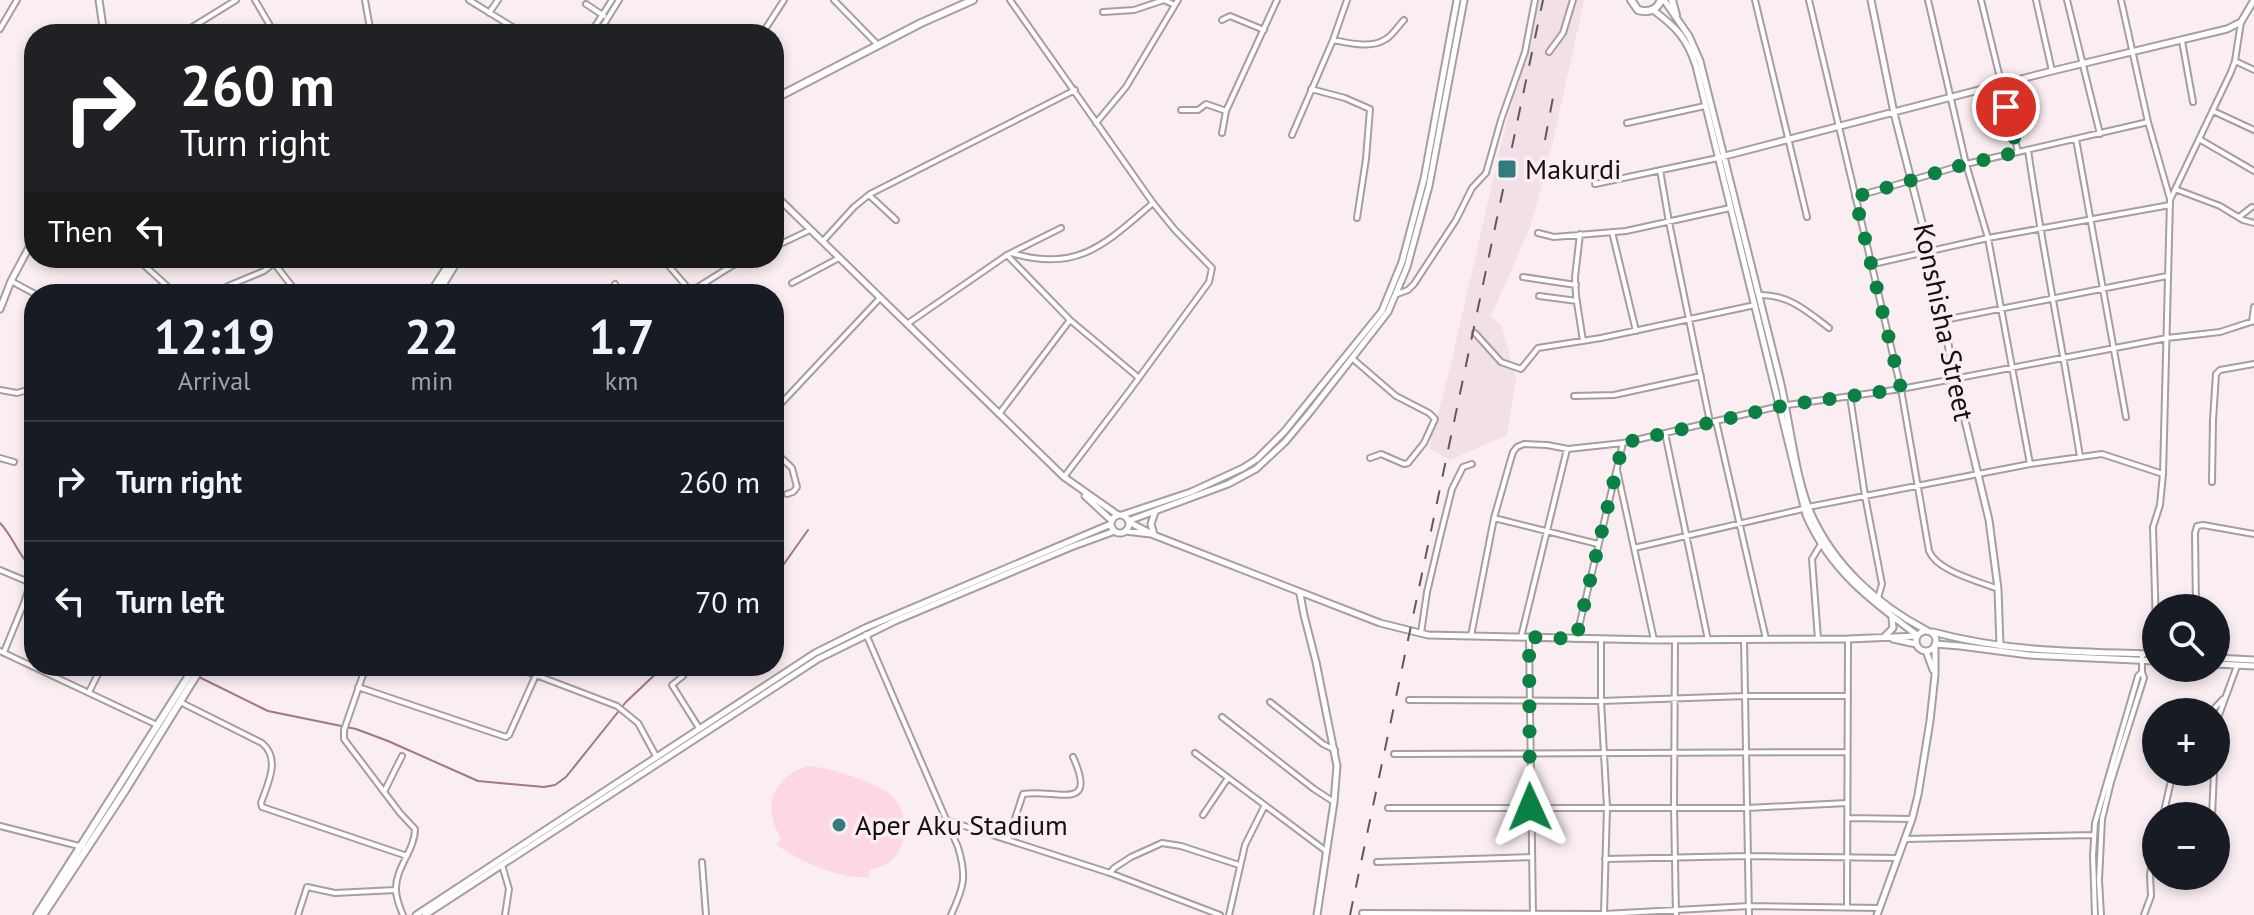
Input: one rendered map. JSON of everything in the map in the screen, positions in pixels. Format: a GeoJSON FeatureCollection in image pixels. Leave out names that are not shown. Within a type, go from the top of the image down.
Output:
{"type":"FeatureCollection","features":[{"type":"Feature","properties":{"kind":"main road"},"geometry":{"type":"LineString","coordinates":[[784,94],[921,23],[973,0]]}},
{"type":"Feature","properties":{"kind":"main road"},"geometry":{"type":"LineString","coordinates":[[1630,1],[1638,10],[1653,10],[1663,0]]}},
{"type":"Feature","properties":{"kind":"main road"},"geometry":{"type":"LineString","coordinates":[[1672,0],[1676,15]]}},
{"type":"Feature","properties":{"kind":"main road"},"geometry":{"type":"LineString","coordinates":[[37,915],[180,702],[191,678]]}},
{"type":"Feature","properties":{"kind":"main road"},"geometry":{"type":"LineString","coordinates":[[43,915],[158,726],[191,678]]}},
{"type":"Feature","properties":{"kind":"street"},"geometry":{"type":"LineString","coordinates":[[0,29],[17,0]]}},
{"type":"Feature","properties":{"kind":"street"},"geometry":{"type":"LineString","coordinates":[[99,0],[103,24]]}},
{"type":"Feature","properties":{"kind":"street"},"geometry":{"type":"LineString","coordinates":[[197,24],[236,0]]}},
{"type":"Feature","properties":{"kind":"street"},"geometry":{"type":"LineString","coordinates":[[255,0],[269,24]]}},
{"type":"Feature","properties":{"kind":"street"},"geometry":{"type":"LineString","coordinates":[[365,0],[369,24]]}},
{"type":"Feature","properties":{"kind":"street"},"geometry":{"type":"LineString","coordinates":[[469,0],[507,24]]}},
{"type":"Feature","properties":{"kind":"street"},"geometry":{"type":"LineString","coordinates":[[489,13],[498,0]]}},
{"type":"Feature","properties":{"kind":"street"},"geometry":{"type":"LineString","coordinates":[[598,24],[612,0]]}},
{"type":"Feature","properties":{"kind":"street"},"geometry":{"type":"LineString","coordinates":[[603,24],[619,0]]}},
{"type":"Feature","properties":{"kind":"street"},"geometry":{"type":"LineString","coordinates":[[768,24],[784,0]]}},
{"type":"Feature","properties":{"kind":"street"},"geometry":{"type":"LineString","coordinates":[[834,0],[878,46]]}},
{"type":"Feature","properties":{"kind":"street"},"geometry":{"type":"LineString","coordinates":[[1010,0],[1153,203],[1210,265],[1212,272],[1209,282],[1064,477]]}},
{"type":"Feature","properties":{"kind":"street"},"geometry":{"type":"LineString","coordinates":[[1096,123],[1126,87],[1176,2],[1164,0],[1134,10],[1103,12]]}},
{"type":"Feature","properties":{"kind":"street"},"geometry":{"type":"LineString","coordinates":[[1222,133],[1226,111],[1277,0]]}},
{"type":"Feature","properties":{"kind":"street"},"geometry":{"type":"LineString","coordinates":[[1292,135],[1347,0]]}},
{"type":"Feature","properties":{"kind":"street"},"geometry":{"type":"LineString","coordinates":[[784,674],[827,646],[865,628],[1111,523],[1120,515],[1191,492],[1243,468],[1266,452],[1382,311],[1402,262],[1427,180],[1457,0]]}},
{"type":"Feature","properties":{"kind":"street"},"geometry":{"type":"LineString","coordinates":[[1125,531],[1129,521],[1228,484],[1256,469],[1285,442],[1388,312],[1411,257],[1464,0]]}},
{"type":"Feature","properties":{"kind":"street"},"geometry":{"type":"LineString","coordinates":[[1397,294],[1414,284],[1456,220],[1472,188],[1486,173],[1525,52],[1535,0]]}},
{"type":"Feature","properties":{"kind":"street"},"geometry":{"type":"LineString","coordinates":[[1549,52],[1563,33],[1573,0]]}},
{"type":"Feature","properties":{"kind":"street"},"geometry":{"type":"LineString","coordinates":[[1663,0],[1689,36],[1700,61],[1730,208],[1783,405]]}},
{"type":"Feature","properties":{"kind":"street"},"geometry":{"type":"LineString","coordinates":[[1755,0],[1807,217]]}},
{"type":"Feature","properties":{"kind":"street"},"geometry":{"type":"LineString","coordinates":[[1809,0],[1901,389],[1929,551],[1943,567],[1998,589]]}},
{"type":"Feature","properties":{"kind":"street","name":"Konshisha Street"},"geometry":{"type":"LineString","coordinates":[[1871,0],[1894,113],[1929,250],[1955,379],[1993,538],[2000,646]]}},
{"type":"Feature","properties":{"kind":"street"},"geometry":{"type":"LineString","coordinates":[[1928,0],[1949,99],[1988,238],[2030,464]]}},
{"type":"Feature","properties":{"kind":"street"},"geometry":{"type":"LineString","coordinates":[[1981,0],[2018,152]]}},
{"type":"Feature","properties":{"kind":"street"},"geometry":{"type":"LineString","coordinates":[[2036,0],[2052,71]]}},
{"type":"Feature","properties":{"kind":"street"},"geometry":{"type":"LineString","coordinates":[[2067,0],[2100,134]]}},
{"type":"Feature","properties":{"kind":"street"},"geometry":{"type":"LineString","coordinates":[[2121,0],[2131,52],[2170,203]]}},
{"type":"Feature","properties":{"kind":"street"},"geometry":{"type":"LineString","coordinates":[[2155,594],[2153,527],[2160,505],[2163,474],[2170,203],[2235,61],[2241,22],[2254,0]]}},
{"type":"Feature","properties":{"kind":"street"},"geometry":{"type":"LineString","coordinates":[[586,4],[608,19]]}},
{"type":"Feature","properties":{"kind":"street"},"geometry":{"type":"LineString","coordinates":[[1653,10],[1674,26],[1686,41],[1696,66],[1759,295],[1806,508],[1821,544],[1848,579],[1917,635]]}},
{"type":"Feature","properties":{"kind":"street"},"geometry":{"type":"LineString","coordinates":[[1222,20],[1230,16],[1264,30]]}},
{"type":"Feature","properties":{"kind":"street"},"geometry":{"type":"LineString","coordinates":[[1333,40],[1377,43],[1387,39],[1404,20]]}},
{"type":"Feature","properties":{"kind":"street"},"geometry":{"type":"LineString","coordinates":[[1595,184],[1721,157],[2000,84],[2182,41],[2241,22]]}},
{"type":"Feature","properties":{"kind":"street"},"geometry":{"type":"LineString","coordinates":[[2182,41],[2193,102]]}},
{"type":"Feature","properties":{"kind":"street"},"geometry":{"type":"LineString","coordinates":[[2235,61],[2254,70]]}},
{"type":"Feature","properties":{"kind":"street"},"geometry":{"type":"LineString","coordinates":[[1311,89],[1370,109],[1357,218]]}},
{"type":"Feature","properties":{"kind":"street"},"geometry":{"type":"LineString","coordinates":[[823,241],[869,195],[1075,90]]}},
{"type":"Feature","properties":{"kind":"street"},"geometry":{"type":"LineString","coordinates":[[1181,110],[1194,111],[1206,104],[1226,111]]}},
{"type":"Feature","properties":{"kind":"street"},"geometry":{"type":"LineString","coordinates":[[1627,123],[1705,106]]}},
{"type":"Feature","properties":{"kind":"street"},"geometry":{"type":"LineString","coordinates":[[2212,111],[2254,130]]}},
{"type":"Feature","properties":{"kind":"street"},"geometry":{"type":"LineString","coordinates":[[1855,197],[1966,164],[2148,122]]}},
{"type":"Feature","properties":{"kind":"street"},"geometry":{"type":"LineString","coordinates":[[2076,139],[2126,417]]}},
{"type":"Feature","properties":{"kind":"street"},"geometry":{"type":"LineString","coordinates":[[2199,139],[2254,171]]}},
{"type":"Feature","properties":{"kind":"street"},"geometry":{"type":"LineString","coordinates":[[2028,150],[2039,230],[2065,359],[2080,457]]}},
{"type":"Feature","properties":{"kind":"street"},"geometry":{"type":"LineString","coordinates":[[1660,170],[1701,376],[1741,522],[1766,639]]}},
{"type":"Feature","properties":{"kind":"street"},"geometry":{"type":"LineString","coordinates":[[2175,189],[2254,223]]}},
{"type":"Feature","properties":{"kind":"street"},"geometry":{"type":"LineString","coordinates":[[869,195],[896,220]]}},
{"type":"Feature","properties":{"kind":"street"},"geometry":{"type":"LineString","coordinates":[[1009,254],[1053,261],[1083,255],[1153,203]]}},
{"type":"Feature","properties":{"kind":"street"},"geometry":{"type":"LineString","coordinates":[[1873,264],[1929,250],[2170,203]]}},
{"type":"Feature","properties":{"kind":"street"},"geometry":{"type":"LineString","coordinates":[[784,204],[1082,492],[1115,531]]}},
{"type":"Feature","properties":{"kind":"street"},"geometry":{"type":"LineString","coordinates":[[2239,217],[2252,207]]}},
{"type":"Feature","properties":{"kind":"street"},"geometry":{"type":"LineString","coordinates":[[1538,233],[1554,237],[1626,231],[1730,208]]}},
{"type":"Feature","properties":{"kind":"street"},"geometry":{"type":"LineString","coordinates":[[907,325],[1009,254],[1061,228]]}},
{"type":"Feature","properties":{"kind":"street"},"geometry":{"type":"LineString","coordinates":[[784,242],[810,230]]}},
{"type":"Feature","properties":{"kind":"street"},"geometry":{"type":"LineString","coordinates":[[1612,231],[1636,331]]}},
{"type":"Feature","properties":{"kind":"street"},"geometry":{"type":"LineString","coordinates":[[1580,234],[1576,285],[1583,341]]}},
{"type":"Feature","properties":{"kind":"street"},"geometry":{"type":"LineString","coordinates":[[1009,254],[1070,320],[1139,378]]}},
{"type":"Feature","properties":{"kind":"street"},"geometry":{"type":"LineString","coordinates":[[0,309],[24,257]]}},
{"type":"Feature","properties":{"kind":"street"},"geometry":{"type":"LineString","coordinates":[[792,283],[839,258]]}},
{"type":"Feature","properties":{"kind":"street"},"geometry":{"type":"LineString","coordinates":[[147,268],[165,284]]}},
{"type":"Feature","properties":{"kind":"street"},"geometry":{"type":"LineString","coordinates":[[233,284],[268,268]]}},
{"type":"Feature","properties":{"kind":"street"},"geometry":{"type":"LineString","coordinates":[[277,268],[290,284]]}},
{"type":"Feature","properties":{"kind":"street"},"geometry":{"type":"LineString","coordinates":[[670,268],[683,284]]}},
{"type":"Feature","properties":{"kind":"street"},"geometry":{"type":"LineString","coordinates":[[704,284],[728,268]]}},
{"type":"Feature","properties":{"kind":"street"},"geometry":{"type":"LineString","coordinates":[[1944,320],[2167,276]]}},
{"type":"Feature","properties":{"kind":"street"},"geometry":{"type":"LineString","coordinates":[[1523,277],[1576,285]]}},
{"type":"Feature","properties":{"kind":"street"},"geometry":{"type":"LineString","coordinates":[[11,281],[24,288]]}},
{"type":"Feature","properties":{"kind":"street"},"geometry":{"type":"LineString","coordinates":[[1759,295],[1775,295],[1794,302],[1829,328]]}},
{"type":"Feature","properties":{"kind":"street"},"geometry":{"type":"LineString","coordinates":[[1539,296],[1577,301]]}},
{"type":"Feature","properties":{"kind":"street"},"geometry":{"type":"LineString","coordinates":[[784,400],[880,298]]}},
{"type":"Feature","properties":{"kind":"street"},"geometry":{"type":"LineString","coordinates":[[1475,333],[1501,362],[1521,369],[1538,348],[1755,305]]}},
{"type":"Feature","properties":{"kind":"street"},"geometry":{"type":"LineString","coordinates":[[1471,637],[1494,518],[1517,447],[1532,443],[1568,449],[1623,443],[1783,405],[1901,389],[2167,338],[2220,332],[2253,322],[2254,307]]}},
{"type":"Feature","properties":{"kind":"street"},"geometry":{"type":"LineString","coordinates":[[999,414],[1070,320]]}},
{"type":"Feature","properties":{"kind":"street"},"geometry":{"type":"LineString","coordinates":[[1353,359],[1396,396],[1435,419],[1421,448],[1408,463],[1379,454],[1370,458]]}},
{"type":"Feature","properties":{"kind":"street"},"geometry":{"type":"LineString","coordinates":[[2212,482],[2215,376],[2220,370],[2254,364]]}},
{"type":"Feature","properties":{"kind":"street"},"geometry":{"type":"LineString","coordinates":[[1574,396],[1614,395],[1701,376]]}},
{"type":"Feature","properties":{"kind":"street"},"geometry":{"type":"LineString","coordinates":[[0,390],[24,391]]}},
{"type":"Feature","properties":{"kind":"street"},"geometry":{"type":"LineString","coordinates":[[1850,396],[1882,584],[1878,598]]}},
{"type":"Feature","properties":{"kind":"street"},"geometry":{"type":"LineString","coordinates":[[1665,433],[1708,640]]}},
{"type":"Feature","properties":{"kind":"street"},"geometry":{"type":"LineString","coordinates":[[1576,639],[1623,443]]}},
{"type":"Feature","properties":{"kind":"street"},"geometry":{"type":"LineString","coordinates":[[1521,637],[1568,449]]}},
{"type":"Feature","properties":{"kind":"street"},"geometry":{"type":"LineString","coordinates":[[1634,548],[1806,508],[2080,457],[2107,454],[2163,474]]}},
{"type":"Feature","properties":{"kind":"street"},"geometry":{"type":"LineString","coordinates":[[0,458],[14,462]]}},
{"type":"Feature","properties":{"kind":"street"},"geometry":{"type":"LineString","coordinates":[[784,460],[792,468],[797,487],[787,494]]}},
{"type":"Feature","properties":{"kind":"street"},"geometry":{"type":"LineString","coordinates":[[1421,633],[1427,592],[1452,489],[1463,467],[1472,464]]}},
{"type":"Feature","properties":{"kind":"street"},"geometry":{"type":"LineString","coordinates":[[1616,469],[1654,640]]}},
{"type":"Feature","properties":{"kind":"street"},"geometry":{"type":"LineString","coordinates":[[1082,492],[1152,535],[1380,623],[1421,633],[1471,637],[1708,640],[1888,638],[1929,631]]}},
{"type":"Feature","properties":{"kind":"street"},"geometry":{"type":"LineString","coordinates":[[1806,508],[1844,566],[1904,618],[1929,631],[2000,646],[2142,657]]}},
{"type":"Feature","properties":{"kind":"street"},"geometry":{"type":"LineString","coordinates":[[1152,535],[1151,524],[1156,511]]}},
{"type":"Feature","properties":{"kind":"street"},"geometry":{"type":"LineString","coordinates":[[1494,518],[1598,544]]}},
{"type":"Feature","properties":{"kind":"street"},"geometry":{"type":"LineString","coordinates":[[2196,594],[2197,526],[2254,534]]}},
{"type":"Feature","properties":{"kind":"street"},"geometry":{"type":"LineString","coordinates":[[425,915],[438,911],[502,865],[806,666],[866,634],[1115,531],[1152,535]]}},
{"type":"Feature","properties":{"kind":"street"},"geometry":{"type":"LineString","coordinates":[[1818,639],[1812,559],[1821,544]]}},
{"type":"Feature","properties":{"kind":"street"},"geometry":{"type":"LineString","coordinates":[[0,570],[24,578]]}},
{"type":"Feature","properties":{"kind":"street"},"geometry":{"type":"LineString","coordinates":[[1300,593],[1335,750],[1337,775],[1317,915]]}},
{"type":"Feature","properties":{"kind":"street"},"geometry":{"type":"LineString","coordinates":[[24,597],[2,652],[24,662]]}},
{"type":"Feature","properties":{"kind":"street"},"geometry":{"type":"LineString","coordinates":[[1881,638],[1892,630],[1892,617]]}},
{"type":"Feature","properties":{"kind":"street"},"geometry":{"type":"LineString","coordinates":[[1362,913],[1676,913],[1749,906],[1847,907],[1878,912],[1912,819],[1925,761],[1935,675],[1936,638],[1929,631]]}},
{"type":"Feature","properties":{"kind":"street"},"geometry":{"type":"LineString","coordinates":[[866,634],[958,847],[965,873],[963,889],[951,915]]}},
{"type":"Feature","properties":{"kind":"street"},"geometry":{"type":"LineString","coordinates":[[1916,644],[1917,635]]}},
{"type":"Feature","properties":{"kind":"street"},"geometry":{"type":"LineString","coordinates":[[1529,637],[1533,914]]}},
{"type":"Feature","properties":{"kind":"street"},"geometry":{"type":"LineString","coordinates":[[1888,638],[1916,644],[1926,651]]}},
{"type":"Feature","properties":{"kind":"street"},"geometry":{"type":"LineString","coordinates":[[1601,639],[1607,807],[1604,914]]}},
{"type":"Feature","properties":{"kind":"street"},"geometry":{"type":"LineString","coordinates":[[1744,639],[1749,915]]}},
{"type":"Feature","properties":{"kind":"street"},"geometry":{"type":"LineString","coordinates":[[1847,907],[1848,639]]}},
{"type":"Feature","properties":{"kind":"street"},"geometry":{"type":"LineString","coordinates":[[1675,640],[1676,913]]}},
{"type":"Feature","properties":{"kind":"street"},"geometry":{"type":"LineString","coordinates":[[1926,651],[1935,645],[2041,656],[2142,657]]}},
{"type":"Feature","properties":{"kind":"street"},"geometry":{"type":"LineString","coordinates":[[1926,651],[1935,675]]}},
{"type":"Feature","properties":{"kind":"street"},"geometry":{"type":"LineString","coordinates":[[2230,661],[2254,663]]}},
{"type":"Feature","properties":{"kind":"street"},"geometry":{"type":"LineString","coordinates":[[2230,663],[2238,662]]}},
{"type":"Feature","properties":{"kind":"street"},"geometry":{"type":"LineString","coordinates":[[2225,697],[2238,662]]}},
{"type":"Feature","properties":{"kind":"street"},"geometry":{"type":"LineString","coordinates":[[2098,915],[2097,835],[2100,804],[2138,676],[2142,672]]}},
{"type":"Feature","properties":{"kind":"street"},"geometry":{"type":"LineString","coordinates":[[54,676],[158,726]]}},
{"type":"Feature","properties":{"kind":"street"},"geometry":{"type":"LineString","coordinates":[[89,692],[97,676]]}},
{"type":"Feature","properties":{"kind":"street"},"geometry":{"type":"LineString","coordinates":[[362,676],[344,739],[415,829],[395,890],[403,915]]}},
{"type":"Feature","properties":{"kind":"street"},"geometry":{"type":"LineString","coordinates":[[358,687],[506,737],[537,676]]}},
{"type":"Feature","properties":{"kind":"street"},"geometry":{"type":"LineString","coordinates":[[540,676],[617,706],[638,723],[656,756]]}},
{"type":"Feature","properties":{"kind":"street"},"geometry":{"type":"LineString","coordinates":[[683,676],[672,685],[699,728]]}},
{"type":"Feature","properties":{"kind":"street"},"geometry":{"type":"LineString","coordinates":[[416,915],[780,676]]}},
{"type":"Feature","properties":{"kind":"street"},"geometry":{"type":"LineString","coordinates":[[1409,700],[1601,701],[1847,696]]}},
{"type":"Feature","properties":{"kind":"street"},"geometry":{"type":"LineString","coordinates":[[180,702],[262,743],[270,750],[273,763],[262,807],[407,856]]}},
{"type":"Feature","properties":{"kind":"street"},"geometry":{"type":"LineString","coordinates":[[1270,702],[1335,750]]}},
{"type":"Feature","properties":{"kind":"street"},"geometry":{"type":"LineString","coordinates":[[1222,717],[1334,802]]}},
{"type":"Feature","properties":{"kind":"street"},"geometry":{"type":"LineString","coordinates":[[1394,754],[1847,752]]}},
{"type":"Feature","properties":{"kind":"street"},"geometry":{"type":"LineString","coordinates":[[1195,753],[1326,851]]}},
{"type":"Feature","properties":{"kind":"street"},"geometry":{"type":"LineString","coordinates":[[384,792],[402,756]]}},
{"type":"Feature","properties":{"kind":"street"},"geometry":{"type":"LineString","coordinates":[[1008,840],[1023,794],[1071,796],[1079,790],[1082,780],[1073,757]]}},
{"type":"Feature","properties":{"kind":"street"},"geometry":{"type":"LineString","coordinates":[[1203,815],[1228,778]]}},
{"type":"Feature","properties":{"kind":"street"},"geometry":{"type":"LineString","coordinates":[[1388,808],[1747,808],[1847,803]]}},
{"type":"Feature","properties":{"kind":"street"},"geometry":{"type":"LineString","coordinates":[[1229,915],[1247,838],[1265,805]]}},
{"type":"Feature","properties":{"kind":"street"},"geometry":{"type":"LineString","coordinates":[[1848,818],[1912,819]]}},
{"type":"Feature","properties":{"kind":"street"},"geometry":{"type":"LineString","coordinates":[[946,820],[1110,873],[1220,915]]}},
{"type":"Feature","properties":{"kind":"street"},"geometry":{"type":"LineString","coordinates":[[0,826],[84,847]]}},
{"type":"Feature","properties":{"kind":"street"},"geometry":{"type":"LineString","coordinates":[[1905,839],[2097,835]]}},
{"type":"Feature","properties":{"kind":"street"},"geometry":{"type":"LineString","coordinates":[[1110,873],[1131,857],[1162,843],[1239,865]]}},
{"type":"Feature","properties":{"kind":"street"},"geometry":{"type":"LineString","coordinates":[[1605,859],[1748,856],[1898,858]]}},
{"type":"Feature","properties":{"kind":"street"},"geometry":{"type":"LineString","coordinates":[[1377,862],[1531,857]]}},
{"type":"Feature","properties":{"kind":"street"},"geometry":{"type":"LineString","coordinates":[[702,862],[706,915]]}},
{"type":"Feature","properties":{"kind":"street"},"geometry":{"type":"LineString","coordinates":[[502,865],[509,889],[505,915]]}},
{"type":"Feature","properties":{"kind":"street"},"geometry":{"type":"LineString","coordinates":[[298,915],[304,891],[308,887],[335,893],[395,890]]}},
{"type":"Feature","properties":{"kind":"street"},"geometry":{"type":"LineString","coordinates":[[2144,915],[2151,890]]}},
{"type":"Feature","properties":{"kind":"shaded area"},"geometry":{"type":"Polygon","coordinates":[[[1539,0],[1584,0],[1531,225],[1491,316],[1502,327],[1516,379],[1507,435],[1450,460],[1430,449],[1431,439],[1539,0]]]}},
{"type":"Feature","properties":{"kind":"shaded area","name":"Aper Aku Stadium"},"geometry":{"type":"Polygon","coordinates":[[[808,766],[866,782],[887,792],[899,805],[905,829],[901,846],[890,862],[869,870],[869,877],[847,876],[821,868],[776,844],[781,838],[772,815],[774,794],[786,777],[808,766]]]}},
{"type":"Feature","properties":{"kind":"waterway"},"geometry":{"type":"LineString","coordinates":[[0,523],[24,559]]}},
{"type":"Feature","properties":{"kind":"waterway"},"geometry":{"type":"LineString","coordinates":[[784,564],[808,530]]}},
{"type":"Feature","properties":{"kind":"waterway"},"geometry":{"type":"LineString","coordinates":[[199,677],[268,711],[356,729],[478,781],[544,787],[555,785],[566,777],[626,702],[653,676]]}},
{"type":"Feature","properties":{"kind":"railway"},"geometry":{"type":"LineString","coordinates":[[1350,915],[1543,0]]}},
{"type":"Feature","properties":{"kind":"railway"},"geometry":{"type":"LineString","coordinates":[[1545,140],[1554,92]]}},
{"type":"Feature","properties":{"kind":"place","name":"Makurdi"},"geometry":{"type":"Point","coordinates":[1507,169]}},
{"type":"Feature","properties":{"kind":"place","name":"Aper Aku Stadium"},"geometry":{"type":"Point","coordinates":[839,825]}},
{"type":"Feature","properties":{"kind":"route"},"geometry":{"type":"LineString","coordinates":[[1530,807],[1529,637],[1576,639],[1623,443],[1786,405],[1901,389],[1855,197],[2018,152],[2006,107]]}}]}
